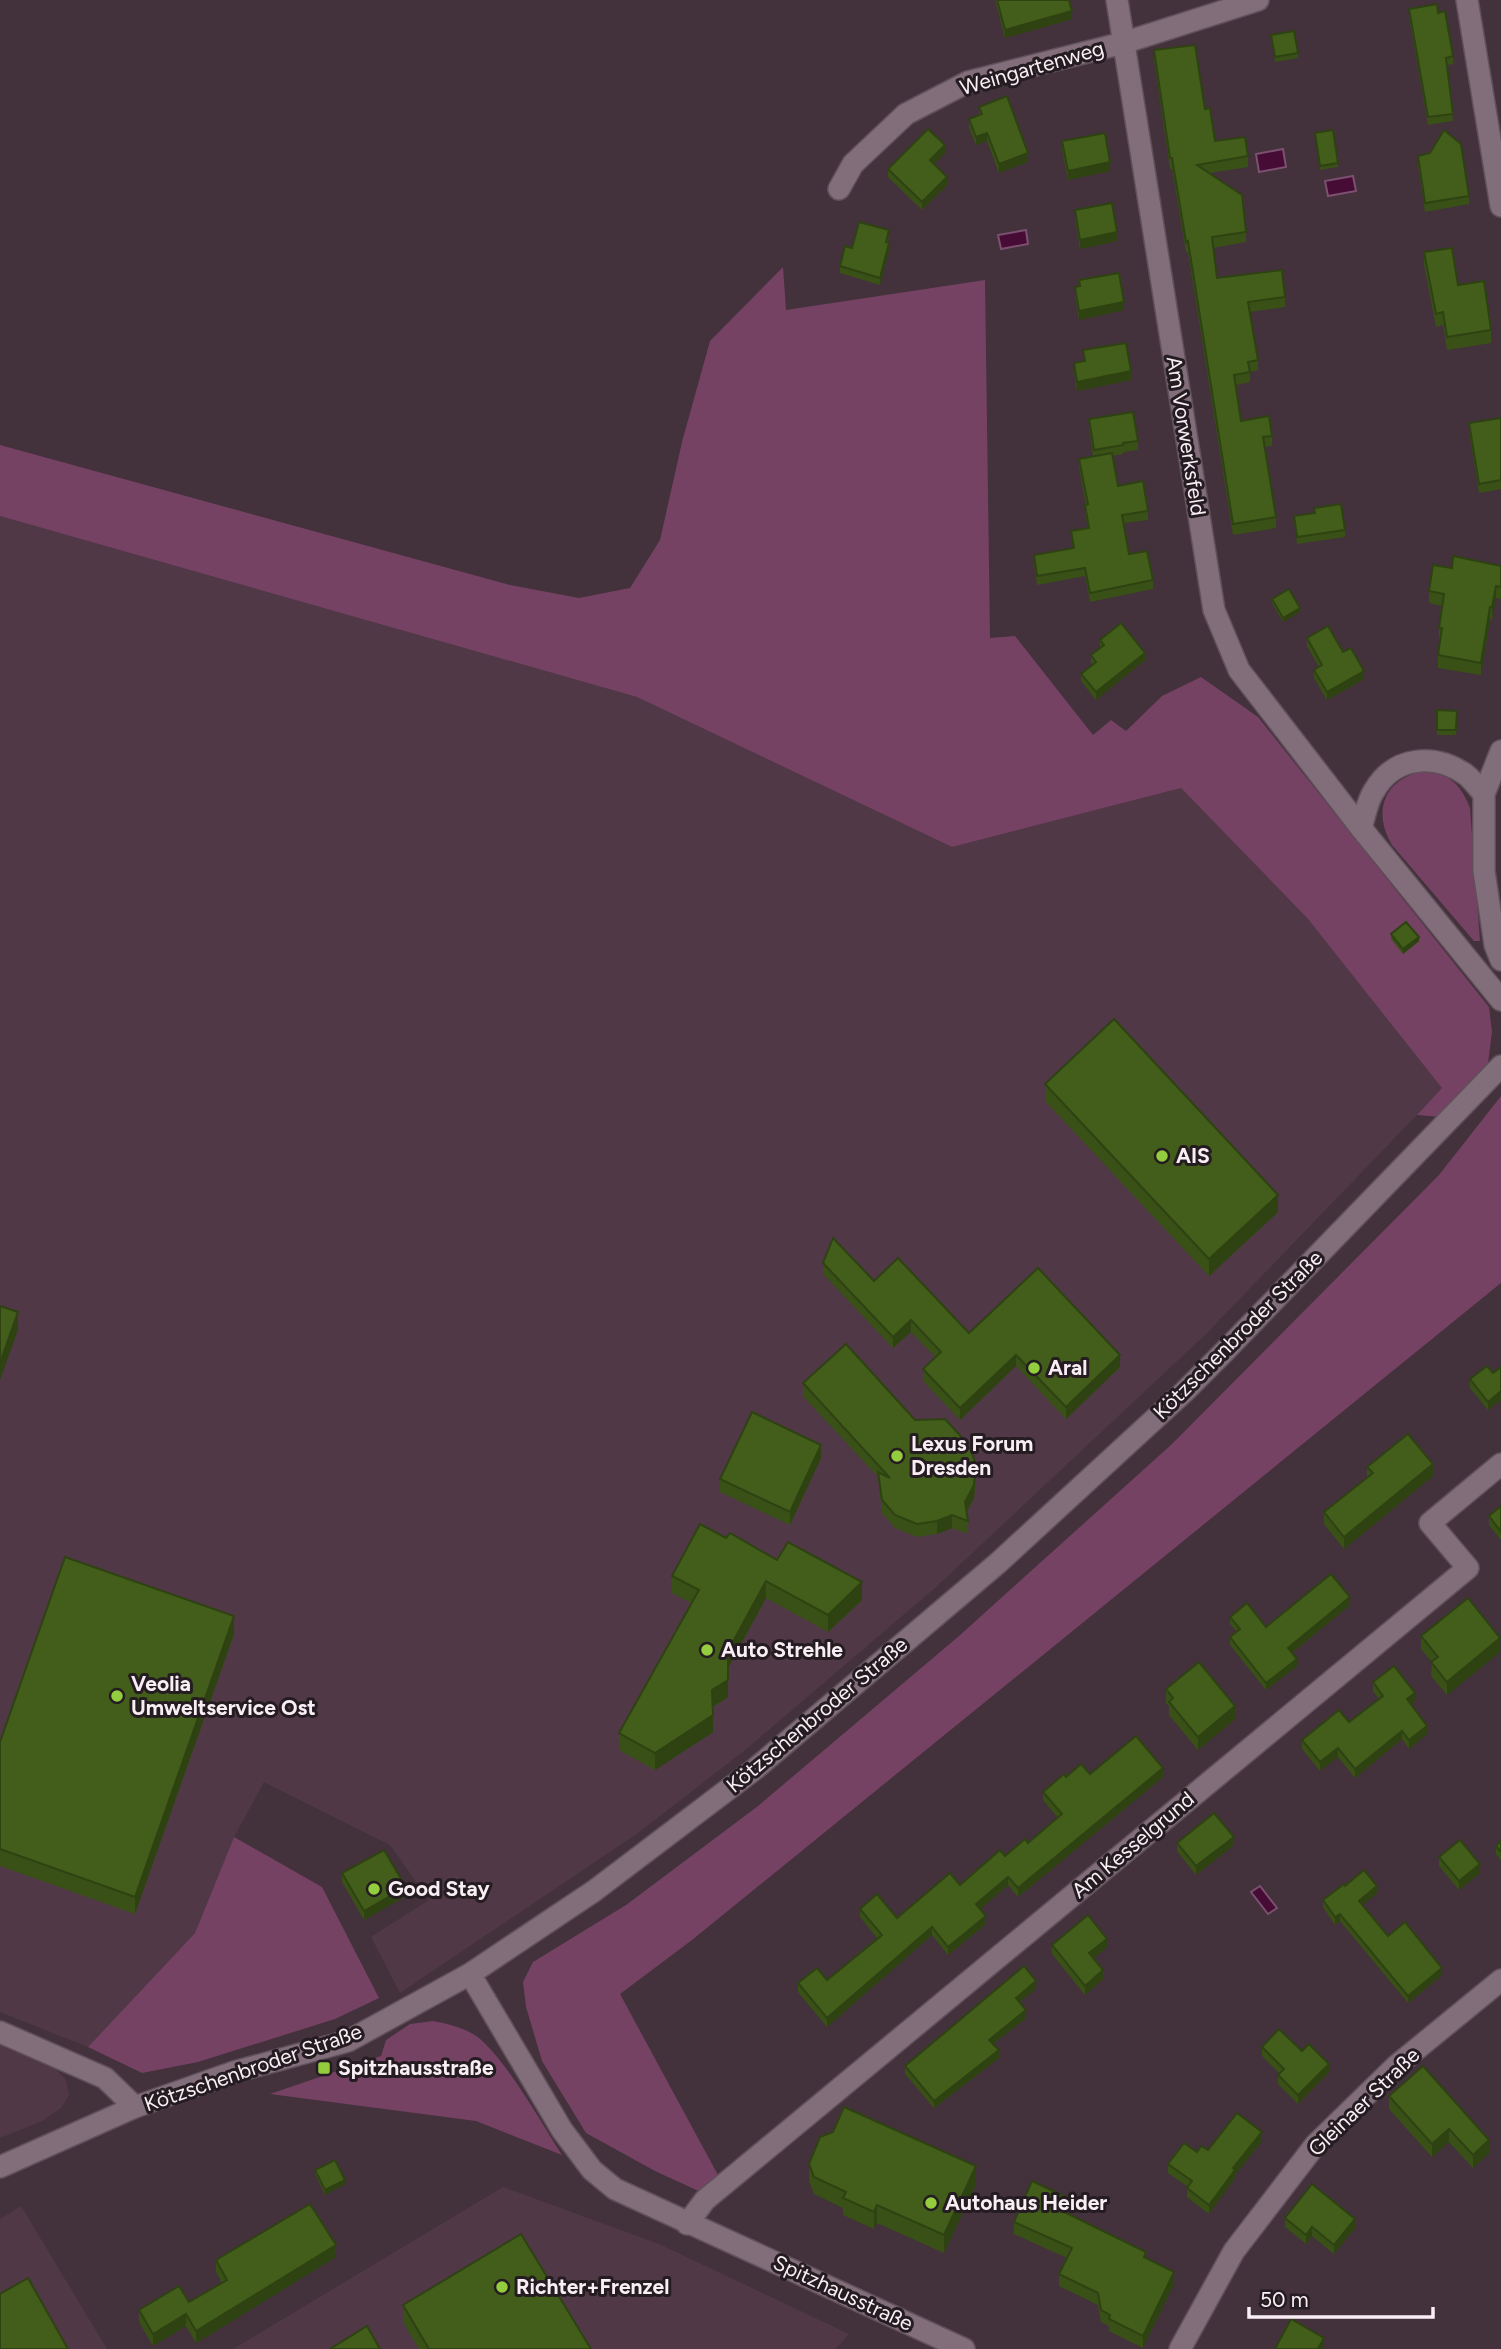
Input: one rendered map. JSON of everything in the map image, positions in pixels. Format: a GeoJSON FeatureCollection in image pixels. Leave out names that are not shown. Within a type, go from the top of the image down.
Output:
{"type":"FeatureCollection","features":[{"type":"Feature","properties":{"kind":"street","name":"Am Vorwerksfeld"},"geometry":{"type":"LineString","coordinates":[[1117,0],[1214,610],[1239,670],[1361,828],[1501,1000]]}},
{"type":"Feature","properties":{"kind":"street","name":"Weingartenweg"},"geometry":{"type":"LineString","coordinates":[[839,188],[853,164],[906,114],[968,82],[1123,43],[1258,0]]}},
{"type":"Feature","properties":{"kind":"street"},"geometry":{"type":"LineString","coordinates":[[1467,0],[1501,206]]}},
{"type":"Feature","properties":{"kind":"street"},"geometry":{"type":"LineString","coordinates":[[1501,751],[1484,794],[1484,871],[1495,945],[1501,960]]}},
{"type":"Feature","properties":{"kind":"street"},"geometry":{"type":"LineString","coordinates":[[1361,828],[1373,791],[1391,769],[1418,760],[1445,764],[1467,775],[1484,794]]}},
{"type":"Feature","properties":{"kind":"street","name":"Kötzschenbroder Straße"},"geometry":{"type":"LineString","coordinates":[[0,2167],[135,2107],[234,2073],[348,2041],[470,1974],[594,1891],[755,1769],[998,1563],[1217,1359],[1501,1066]]}},
{"type":"Feature","properties":{"kind":"street","name":"Am Kesselgrund"},"geometry":{"type":"LineString","coordinates":[[687,2224],[705,2200],[1468,1568],[1430,1523],[1501,1464]]}},
{"type":"Feature","properties":{"kind":"street","name":"Spitzhausstraße"},"geometry":{"type":"LineString","coordinates":[[470,1974],[562,2130],[592,2170],[615,2189],[964,2349]]}},
{"type":"Feature","properties":{"kind":"street","name":"Gleinaer Straße"},"geometry":{"type":"LineString","coordinates":[[1180,2349],[1234,2251],[1316,2144],[1396,2067],[1501,1980]]}},
{"type":"Feature","properties":{"kind":"street"},"geometry":{"type":"LineString","coordinates":[[0,2032],[105,2078],[135,2107]]}},
{"type":"Feature","properties":{"kind":"shaded area"},"geometry":{"type":"Polygon","coordinates":[[[1283,149],[1286,167],[1259,172],[1256,154],[1283,149]]]}},
{"type":"Feature","properties":{"kind":"shaded area"},"geometry":{"type":"Polygon","coordinates":[[[1353,176],[1356,191],[1328,196],[1325,181],[1353,176]]]}},
{"type":"Feature","properties":{"kind":"shaded area"},"geometry":{"type":"Polygon","coordinates":[[[1026,230],[1028,244],[1001,249],[998,235],[1026,230]]]}},
{"type":"Feature","properties":{"kind":"shaded area"},"geometry":{"type":"Polygon","coordinates":[[[783,267],[786,310],[985,280],[990,638],[1015,636],[1093,735],[1111,720],[1126,731],[1162,696],[1201,677],[1258,717],[1489,1007],[1492,1032],[1488,1063],[1441,1117],[1417,1115],[1442,1088],[1308,919],[1181,788],[952,847],[637,697],[0,516],[0,445],[510,585],[579,598],[630,588],[660,540],[682,442],[710,341],[783,267]]]}},
{"type":"Feature","properties":{"kind":"shaded area"},"geometry":{"type":"Polygon","coordinates":[[[0,516],[637,697],[952,847],[1181,788],[1308,919],[1443,1088],[1205,1335],[935,1588],[744,1751],[638,1833],[400,1993],[371,1937],[429,1900],[390,1845],[264,1782],[234,1837],[195,1933],[88,2047],[0,2012],[0,516]]]}},
{"type":"Feature","properties":{"kind":"shaded area"},"geometry":{"type":"Polygon","coordinates":[[[1421,771],[1439,774],[1452,781],[1462,792],[1470,808],[1480,941],[1474,941],[1392,845],[1386,832],[1383,809],[1390,790],[1398,782],[1421,771]]]}},
{"type":"Feature","properties":{"kind":"shaded area"},"geometry":{"type":"Polygon","coordinates":[[[1501,1096],[1501,1283],[692,1940],[620,1994],[718,2175],[703,2193],[655,2171],[586,2133],[542,2061],[526,2007],[523,1982],[533,1962],[626,1905],[758,1806],[959,1636],[1172,1444],[1439,1175],[1501,1096]]]}},
{"type":"Feature","properties":{"kind":"shaded area"},"geometry":{"type":"Polygon","coordinates":[[[234,1837],[322,1887],[379,1998],[335,2019],[198,2062],[142,2073],[88,2047],[195,1933],[234,1837]]]}},
{"type":"Feature","properties":{"kind":"shaded area"},"geometry":{"type":"Polygon","coordinates":[[[1260,1886],[1277,1908],[1268,1914],[1251,1892],[1260,1886]]]}},
{"type":"Feature","properties":{"kind":"shaded area"},"geometry":{"type":"Polygon","coordinates":[[[433,2021],[468,2032],[490,2049],[524,2093],[562,2155],[476,2121],[270,2094],[381,2056],[386,2040],[410,2024],[433,2021]]]}},
{"type":"Feature","properties":{"kind":"shaded area"},"geometry":{"type":"Polygon","coordinates":[[[0,2043],[52,2066],[66,2080],[69,2095],[61,2108],[42,2121],[0,2138],[0,2043]]]}},
{"type":"Feature","properties":{"kind":"shaded area"},"geometry":{"type":"Polygon","coordinates":[[[503,2187],[659,2244],[849,2334],[836,2349],[233,2349],[503,2187]]]}},
{"type":"Feature","properties":{"kind":"shaded area"},"geometry":{"type":"Polygon","coordinates":[[[21,2206],[107,2349],[0,2349],[0,2219],[21,2206]]]}},
{"type":"Feature","properties":{"kind":"building"},"geometry":{"type":"Polygon","coordinates":[[[997,0],[1069,0],[1072,11],[1005,30],[997,0]]]}},
{"type":"Feature","properties":{"kind":"building"},"geometry":{"type":"Polygon","coordinates":[[[1437,4],[1438,13],[1445,11],[1453,56],[1446,58],[1453,114],[1428,117],[1409,9],[1437,4]]]}},
{"type":"Feature","properties":{"kind":"building"},"geometry":{"type":"Polygon","coordinates":[[[1294,31],[1298,53],[1275,57],[1271,35],[1294,31]]]}},
{"type":"Feature","properties":{"kind":"building"},"geometry":{"type":"Polygon","coordinates":[[[1195,45],[1205,109],[1210,108],[1215,141],[1245,137],[1248,156],[1197,165],[1242,195],[1246,232],[1212,237],[1217,278],[1282,270],[1285,297],[1248,302],[1258,360],[1248,362],[1250,372],[1234,375],[1241,421],[1269,416],[1272,436],[1263,437],[1276,517],[1233,524],[1188,241],[1186,242],[1170,158],[1154,50],[1195,45]]]}},
{"type":"Feature","properties":{"kind":"building"},"geometry":{"type":"Polygon","coordinates":[[[1007,96],[1028,153],[999,164],[987,133],[976,137],[969,119],[982,114],[979,107],[1007,96]]]}},
{"type":"Feature","properties":{"kind":"building"},"geometry":{"type":"Polygon","coordinates":[[[928,129],[945,145],[930,160],[947,177],[922,202],[888,169],[928,129]]]}},
{"type":"Feature","properties":{"kind":"building"},"geometry":{"type":"Polygon","coordinates":[[[1333,130],[1338,163],[1320,166],[1315,133],[1333,130]]]}},
{"type":"Feature","properties":{"kind":"building"},"geometry":{"type":"Polygon","coordinates":[[[1444,130],[1461,144],[1469,196],[1425,203],[1418,156],[1430,153],[1444,130]]]}},
{"type":"Feature","properties":{"kind":"building"},"geometry":{"type":"Polygon","coordinates":[[[1105,133],[1110,162],[1068,171],[1062,141],[1105,133]]]}},
{"type":"Feature","properties":{"kind":"building"},"geometry":{"type":"Polygon","coordinates":[[[1112,203],[1117,232],[1080,240],[1075,210],[1112,203]]]}},
{"type":"Feature","properties":{"kind":"building"},"geometry":{"type":"Polygon","coordinates":[[[859,222],[889,230],[886,242],[889,243],[880,278],[840,266],[845,246],[852,248],[859,222]]]}},
{"type":"Feature","properties":{"kind":"building"},"geometry":{"type":"Polygon","coordinates":[[[1452,248],[1458,285],[1484,281],[1491,330],[1447,337],[1443,312],[1436,314],[1424,252],[1452,248]]]}},
{"type":"Feature","properties":{"kind":"building"},"geometry":{"type":"Polygon","coordinates":[[[1119,273],[1124,302],[1079,311],[1075,287],[1080,286],[1079,280],[1119,273]]]}},
{"type":"Feature","properties":{"kind":"building"},"geometry":{"type":"Polygon","coordinates":[[[1126,343],[1131,371],[1077,382],[1074,363],[1085,361],[1083,350],[1126,343]]]}},
{"type":"Feature","properties":{"kind":"building"},"geometry":{"type":"Polygon","coordinates":[[[1133,412],[1138,441],[1094,450],[1089,419],[1133,412]]]}},
{"type":"Feature","properties":{"kind":"building"},"geometry":{"type":"Polygon","coordinates":[[[1501,418],[1501,480],[1479,484],[1469,423],[1501,418]]]}},
{"type":"Feature","properties":{"kind":"building"},"geometry":{"type":"Polygon","coordinates":[[[1112,453],[1118,486],[1143,481],[1148,511],[1122,515],[1129,554],[1147,551],[1153,580],[1090,593],[1085,568],[1037,576],[1034,555],[1074,548],[1071,531],[1089,528],[1085,505],[1088,504],[1079,459],[1112,453]]]}},
{"type":"Feature","properties":{"kind":"building"},"geometry":{"type":"Polygon","coordinates":[[[1341,504],[1345,530],[1297,537],[1294,516],[1315,513],[1314,508],[1341,504]]]}},
{"type":"Feature","properties":{"kind":"building"},"geometry":{"type":"Polygon","coordinates":[[[1453,556],[1501,566],[1501,587],[1496,586],[1490,607],[1481,663],[1438,655],[1444,594],[1429,591],[1433,565],[1452,568],[1453,556]]]}},
{"type":"Feature","properties":{"kind":"building"},"geometry":{"type":"Polygon","coordinates":[[[1289,589],[1300,608],[1283,618],[1272,599],[1289,589]]]}},
{"type":"Feature","properties":{"kind":"building"},"geometry":{"type":"Polygon","coordinates":[[[1121,623],[1145,653],[1096,692],[1081,674],[1096,662],[1091,655],[1104,645],[1100,640],[1121,623]]]}},
{"type":"Feature","properties":{"kind":"building"},"geometry":{"type":"Polygon","coordinates":[[[1328,626],[1343,652],[1351,648],[1364,671],[1327,692],[1314,670],[1322,665],[1307,638],[1328,626]]]}},
{"type":"Feature","properties":{"kind":"building"},"geometry":{"type":"Polygon","coordinates":[[[1437,710],[1457,711],[1456,730],[1437,730],[1437,710]]]}},
{"type":"Feature","properties":{"kind":"building"},"geometry":{"type":"Polygon","coordinates":[[[1406,922],[1419,937],[1403,949],[1391,934],[1406,922]]]}},
{"type":"Feature","properties":{"kind":"building","name":"AIS"},"geometry":{"type":"Polygon","coordinates":[[[1114,1019],[1278,1195],[1209,1259],[1045,1084],[1114,1019]]]}},
{"type":"Feature","properties":{"kind":"building"},"geometry":{"type":"Polygon","coordinates":[[[833,1238],[874,1281],[898,1258],[969,1333],[1038,1268],[1120,1355],[1066,1407],[1016,1355],[960,1408],[923,1369],[941,1352],[911,1320],[893,1337],[823,1263],[833,1238]]]}},
{"type":"Feature","properties":{"kind":"building"},"geometry":{"type":"Polygon","coordinates":[[[0,1306],[18,1312],[0,1363],[0,1306]]]}},
{"type":"Feature","properties":{"kind":"building"},"geometry":{"type":"Polygon","coordinates":[[[846,1344],[915,1420],[945,1419],[969,1445],[976,1465],[974,1485],[965,1502],[968,1521],[952,1515],[917,1524],[895,1515],[882,1500],[878,1472],[890,1478],[803,1383],[846,1344]]]}},
{"type":"Feature","properties":{"kind":"building"},"geometry":{"type":"Polygon","coordinates":[[[1487,1366],[1493,1373],[1501,1367],[1501,1391],[1488,1402],[1470,1379],[1487,1366]]]}},
{"type":"Feature","properties":{"kind":"building"},"geometry":{"type":"Polygon","coordinates":[[[752,1412],[821,1445],[790,1512],[720,1479],[752,1412]]]}},
{"type":"Feature","properties":{"kind":"building"},"geometry":{"type":"Polygon","coordinates":[[[1408,1434],[1433,1464],[1344,1537],[1324,1512],[1373,1473],[1367,1467],[1408,1434]]]}},
{"type":"Feature","properties":{"kind":"building"},"geometry":{"type":"Polygon","coordinates":[[[1501,1506],[1501,1532],[1489,1516],[1501,1506]]]}},
{"type":"Feature","properties":{"kind":"building","name":"Auto Strehle"},"geometry":{"type":"Polygon","coordinates":[[[700,1524],[726,1538],[730,1533],[777,1560],[788,1542],[862,1582],[828,1615],[766,1581],[728,1651],[728,1680],[712,1690],[713,1715],[655,1753],[619,1733],[699,1590],[672,1576],[700,1524]]]}},
{"type":"Feature","properties":{"kind":"building","name":"Veolia Umweltservice Ost"},"geometry":{"type":"Polygon","coordinates":[[[65,1557],[234,1616],[135,1897],[0,1849],[0,1742],[65,1557]]]}},
{"type":"Feature","properties":{"kind":"building"},"geometry":{"type":"Polygon","coordinates":[[[1331,1574],[1350,1597],[1288,1648],[1297,1659],[1266,1683],[1230,1637],[1240,1629],[1230,1617],[1247,1603],[1266,1627],[1331,1574]]]}},
{"type":"Feature","properties":{"kind":"building"},"geometry":{"type":"Polygon","coordinates":[[[1468,1598],[1500,1638],[1447,1682],[1431,1662],[1438,1657],[1421,1636],[1468,1598]]]}},
{"type":"Feature","properties":{"kind":"building"},"geometry":{"type":"Polygon","coordinates":[[[1199,1662],[1235,1706],[1198,1737],[1169,1702],[1173,1698],[1166,1689],[1199,1662]]]}},
{"type":"Feature","properties":{"kind":"building"},"geometry":{"type":"Polygon","coordinates":[[[1394,1666],[1415,1693],[1407,1699],[1427,1726],[1409,1740],[1402,1731],[1355,1769],[1338,1748],[1320,1762],[1302,1740],[1339,1710],[1349,1722],[1383,1696],[1373,1682],[1394,1666]]]}},
{"type":"Feature","properties":{"kind":"building"},"geometry":{"type":"Polygon","coordinates":[[[1136,1736],[1163,1768],[1018,1888],[1008,1877],[976,1904],[986,1916],[948,1947],[932,1927],[827,2018],[798,1983],[817,1968],[827,1980],[882,1935],[860,1909],[877,1894],[897,1918],[950,1873],[960,1885],[1000,1850],[1005,1856],[1025,1839],[1028,1843],[1062,1814],[1043,1792],[1064,1774],[1066,1777],[1081,1764],[1090,1774],[1136,1736]]]}},
{"type":"Feature","properties":{"kind":"building"},"geometry":{"type":"Polygon","coordinates":[[[1214,1813],[1234,1837],[1196,1866],[1177,1843],[1214,1813]]]}},
{"type":"Feature","properties":{"kind":"building"},"geometry":{"type":"Polygon","coordinates":[[[1460,1840],[1480,1864],[1459,1881],[1439,1857],[1460,1840]]]}},
{"type":"Feature","properties":{"kind":"building","name":"Good Stay"},"geometry":{"type":"Polygon","coordinates":[[[384,1850],[406,1887],[364,1911],[342,1873],[384,1850]]]}},
{"type":"Feature","properties":{"kind":"building"},"geometry":{"type":"Polygon","coordinates":[[[1364,1870],[1377,1886],[1359,1901],[1388,1936],[1405,1922],[1442,1968],[1408,1996],[1340,1914],[1335,1917],[1323,1900],[1364,1870]]]}},
{"type":"Feature","properties":{"kind":"building"},"geometry":{"type":"Polygon","coordinates":[[[1088,1915],[1107,1939],[1089,1953],[1103,1970],[1085,1986],[1052,1945],[1088,1915]]]}},
{"type":"Feature","properties":{"kind":"building"},"geometry":{"type":"Polygon","coordinates":[[[1024,1966],[1036,1981],[1016,1998],[1026,2010],[989,2040],[999,2050],[934,2101],[905,2066],[1024,1966]]]}},
{"type":"Feature","properties":{"kind":"building"},"geometry":{"type":"Polygon","coordinates":[[[1279,2029],[1302,2051],[1309,2044],[1329,2064],[1298,2095],[1278,2075],[1284,2069],[1262,2047],[1279,2029]]]}},
{"type":"Feature","properties":{"kind":"building"},"geometry":{"type":"Polygon","coordinates":[[[1423,2066],[1489,2140],[1473,2155],[1449,2129],[1432,2144],[1389,2096],[1423,2066]]]}},
{"type":"Feature","properties":{"kind":"building"},"geometry":{"type":"Polygon","coordinates":[[[844,2107],[976,2166],[944,2235],[877,2205],[874,2212],[843,2198],[846,2192],[814,2177],[809,2164],[820,2137],[833,2132],[844,2107]]]}},
{"type":"Feature","properties":{"kind":"building"},"geometry":{"type":"Polygon","coordinates":[[[1237,2113],[1262,2132],[1233,2168],[1235,2170],[1209,2205],[1187,2188],[1192,2181],[1168,2164],[1184,2143],[1197,2152],[1201,2146],[1208,2150],[1237,2113]]]}},
{"type":"Feature","properties":{"kind":"building"},"geometry":{"type":"Polygon","coordinates":[[[335,2160],[345,2180],[325,2190],[315,2170],[335,2160]]]}},
{"type":"Feature","properties":{"kind":"building"},"geometry":{"type":"Polygon","coordinates":[[[1032,2181],[1064,2196],[1058,2209],[1146,2252],[1144,2257],[1174,2272],[1143,2336],[1109,2319],[1110,2315],[1101,2310],[1098,2293],[1059,2274],[1072,2248],[1014,2222],[1032,2181]]]}},
{"type":"Feature","properties":{"kind":"building"},"geometry":{"type":"Polygon","coordinates":[[[1312,2184],[1355,2219],[1334,2245],[1312,2227],[1306,2235],[1285,2218],[1312,2184]]]}},
{"type":"Feature","properties":{"kind":"building"},"geometry":{"type":"Polygon","coordinates":[[[310,2204],[336,2245],[196,2331],[186,2314],[153,2334],[139,2310],[179,2286],[189,2302],[227,2280],[216,2260],[310,2204]]]}},
{"type":"Feature","properties":{"kind":"building","name":"Richter+Frenzel"},"geometry":{"type":"Polygon","coordinates":[[[521,2234],[591,2349],[429,2349],[403,2305],[521,2234]]]}},
{"type":"Feature","properties":{"kind":"building"},"geometry":{"type":"Polygon","coordinates":[[[28,2278],[68,2349],[0,2349],[0,2294],[28,2278]]]}},
{"type":"Feature","properties":{"kind":"building"},"geometry":{"type":"Polygon","coordinates":[[[1291,2319],[1324,2338],[1318,2349],[1275,2349],[1291,2319]]]}},
{"type":"Feature","properties":{"kind":"building"},"geometry":{"type":"Polygon","coordinates":[[[367,2326],[380,2349],[330,2349],[367,2326]]]}},
{"type":"Feature","properties":{"kind":"place","name":"AIS"},"geometry":{"type":"Point","coordinates":[1162,1156]}},
{"type":"Feature","properties":{"kind":"place","name":"Aral"},"geometry":{"type":"Point","coordinates":[1034,1368]}},
{"type":"Feature","properties":{"kind":"place","name":"Lexus Forum Dresden"},"geometry":{"type":"Point","coordinates":[897,1456]}},
{"type":"Feature","properties":{"kind":"place","name":"Auto Strehle"},"geometry":{"type":"Point","coordinates":[707,1650]}},
{"type":"Feature","properties":{"kind":"place","name":"Veolia Umweltservice Ost"},"geometry":{"type":"Point","coordinates":[117,1696]}},
{"type":"Feature","properties":{"kind":"place","name":"Good Stay"},"geometry":{"type":"Point","coordinates":[374,1889]}},
{"type":"Feature","properties":{"kind":"place","name":"Spitzhausstraße"},"geometry":{"type":"Point","coordinates":[324,2068]}},
{"type":"Feature","properties":{"kind":"place","name":"Autohaus Heider"},"geometry":{"type":"Point","coordinates":[931,2203]}},
{"type":"Feature","properties":{"kind":"place","name":"Richter+Frenzel"},"geometry":{"type":"Point","coordinates":[502,2287]}}]}
